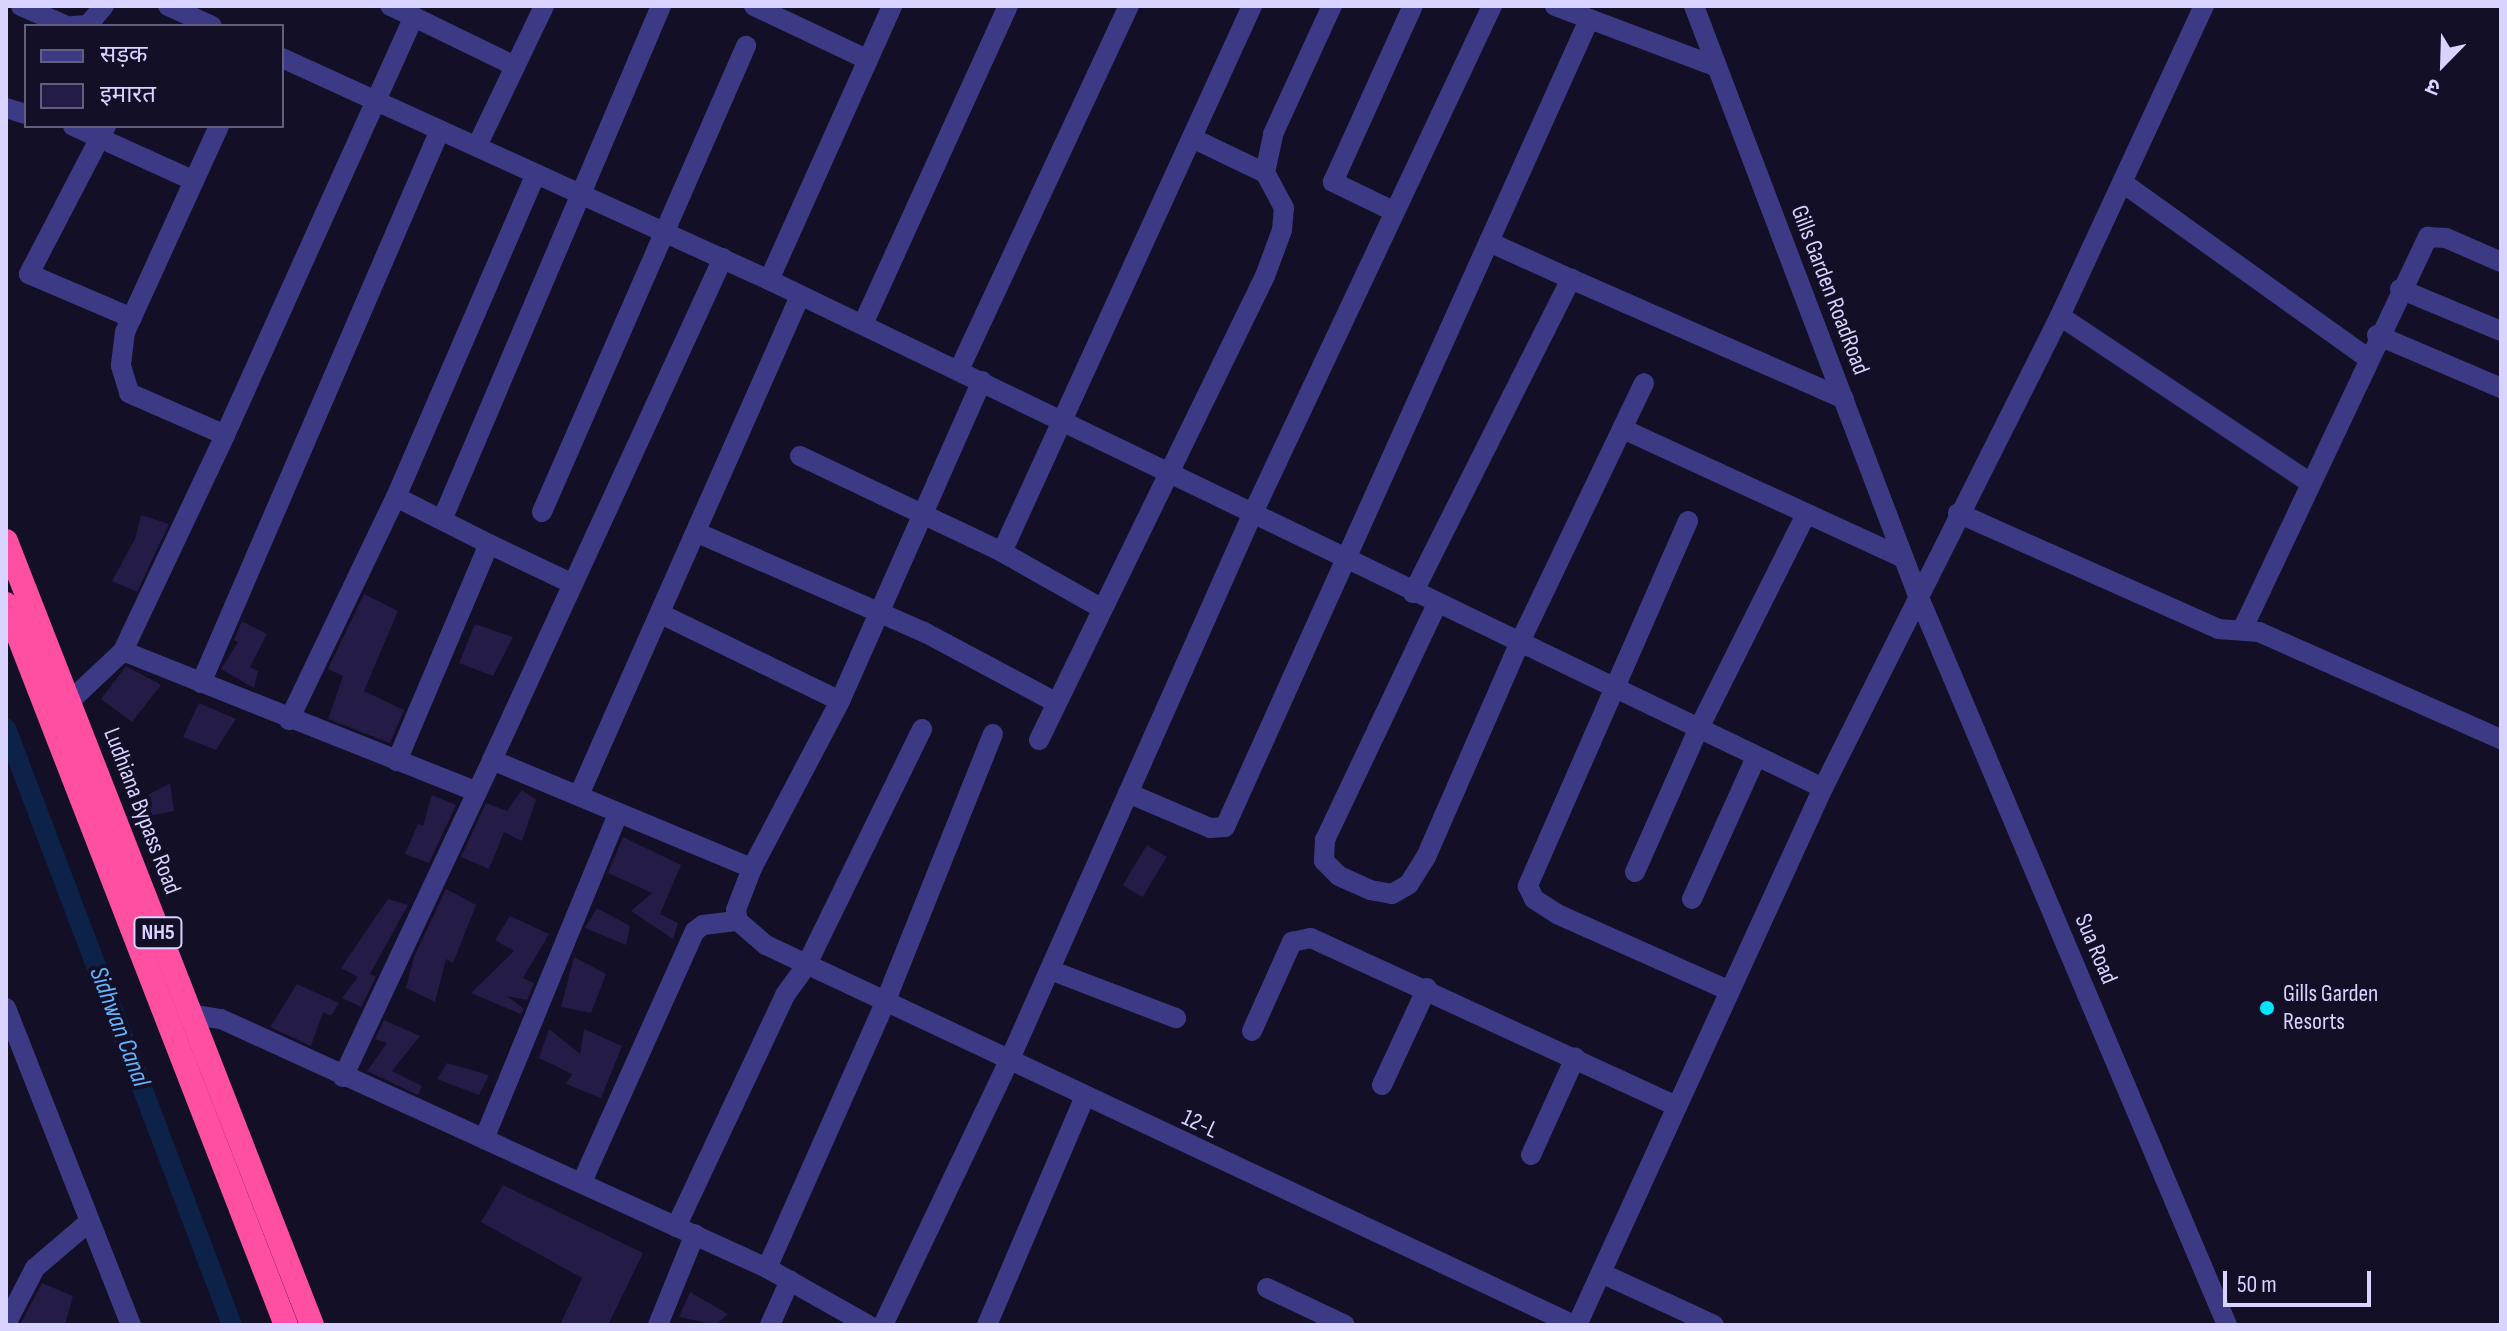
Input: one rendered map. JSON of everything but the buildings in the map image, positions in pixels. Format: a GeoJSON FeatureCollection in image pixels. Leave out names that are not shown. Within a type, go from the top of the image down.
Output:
{"type":"FeatureCollection","features":[{"type":"Feature","properties":{"kind":"highway","name":"Ludhiana Bypass Road"},"geometry":{"type":"LineString","coordinates":[[6,541],[312,1325]]}},
{"type":"Feature","properties":{"kind":"highway","name":"NH5"},"geometry":{"type":"LineString","coordinates":[[6,604],[286,1325]]}},
{"type":"Feature","properties":{"kind":"street"},"geometry":{"type":"LineString","coordinates":[[21,6],[62,24]]}},
{"type":"Feature","properties":{"kind":"street"},"geometry":{"type":"LineString","coordinates":[[89,24],[104,6]]}},
{"type":"Feature","properties":{"kind":"street"},"geometry":{"type":"LineString","coordinates":[[168,6],[208,24]]}},
{"type":"Feature","properties":{"kind":"street"},"geometry":{"type":"LineString","coordinates":[[390,6],[515,66]]}},
{"type":"Feature","properties":{"kind":"street"},"geometry":{"type":"LineString","coordinates":[[477,146],[544,6]]}},
{"type":"Feature","properties":{"kind":"street"},"geometry":{"type":"LineString","coordinates":[[442,520],[584,195],[661,6]]}},
{"type":"Feature","properties":{"kind":"street"},"geometry":{"type":"LineString","coordinates":[[754,6],[868,60]]}},
{"type":"Feature","properties":{"kind":"street"},"geometry":{"type":"LineString","coordinates":[[769,280],[892,6]]}},
{"type":"Feature","properties":{"kind":"street"},"geometry":{"type":"LineString","coordinates":[[863,324],[1008,6]]}},
{"type":"Feature","properties":{"kind":"street"},"geometry":{"type":"LineString","coordinates":[[959,370],[1129,6]]}},
{"type":"Feature","properties":{"kind":"street"},"geometry":{"type":"LineString","coordinates":[[1002,552],[1252,6]]}},
{"type":"Feature","properties":{"kind":"street"},"geometry":{"type":"LineString","coordinates":[[1265,173],[1273,134],[1332,6]]}},
{"type":"Feature","properties":{"kind":"street"},"geometry":{"type":"LineString","coordinates":[[1393,211],[1333,182],[1413,6]]}},
{"type":"Feature","properties":{"kind":"street"},"geometry":{"type":"LineString","coordinates":[[883,1325],[1009,1061],[1252,515],[1492,6]]}},
{"type":"Feature","properties":{"kind":"street"},"geometry":{"type":"LineString","coordinates":[[1555,6],[1588,22],[1717,67]]}},
{"type":"Feature","properties":{"kind":"street","name":"Gills Garden RoadRoad"},"geometry":{"type":"LineString","coordinates":[[1694,6],[1917,593]]}},
{"type":"Feature","properties":{"kind":"street"},"geometry":{"type":"LineString","coordinates":[[1575,1325],[1823,788],[1917,593],[2060,316],[2204,6]]}},
{"type":"Feature","properties":{"kind":"street"},"geometry":{"type":"LineString","coordinates":[[70,701],[123,651],[225,435],[414,17]]}},
{"type":"Feature","properties":{"kind":"street"},"geometry":{"type":"LineString","coordinates":[[1128,793],[1210,828],[1225,827],[1588,22]]}},
{"type":"Feature","properties":{"kind":"street"},"geometry":{"type":"LineString","coordinates":[[542,512],[667,233],[746,46]]}},
{"type":"Feature","properties":{"kind":"street"},"geometry":{"type":"LineString","coordinates":[[284,59],[863,324],[1413,593],[1823,788]]}},
{"type":"Feature","properties":{"kind":"street"},"geometry":{"type":"LineString","coordinates":[[83,128],[104,132],[194,181]]}},
{"type":"Feature","properties":{"kind":"street"},"geometry":{"type":"LineString","coordinates":[[218,128],[132,318],[121,366],[129,393],[225,435]]}},
{"type":"Feature","properties":{"kind":"street"},"geometry":{"type":"LineString","coordinates":[[201,683],[440,130]]}},
{"type":"Feature","properties":{"kind":"street"},"geometry":{"type":"LineString","coordinates":[[104,132],[29,274],[132,318]]}},
{"type":"Feature","properties":{"kind":"street"},"geometry":{"type":"LineString","coordinates":[[1039,740],[1101,608],[1170,475],[1282,230],[1284,208],[1265,173],[1192,138]]}},
{"type":"Feature","properties":{"kind":"street"},"geometry":{"type":"LineString","coordinates":[[289,720],[396,497],[536,174]]}},
{"type":"Feature","properties":{"kind":"street"},"geometry":{"type":"LineString","coordinates":[[2123,183],[2367,358]]}},
{"type":"Feature","properties":{"kind":"street"},"geometry":{"type":"LineString","coordinates":[[2243,628],[2377,335],[2428,237],[2446,238],[2501,262]]}},
{"type":"Feature","properties":{"kind":"street"},"geometry":{"type":"LineString","coordinates":[[1489,242],[1844,399]]}},
{"type":"Feature","properties":{"kind":"street"},"geometry":{"type":"LineString","coordinates":[[343,1077],[723,258]]}},
{"type":"Feature","properties":{"kind":"street"},"geometry":{"type":"LineString","coordinates":[[1413,593],[1571,279]]}},
{"type":"Feature","properties":{"kind":"street"},"geometry":{"type":"LineString","coordinates":[[2400,289],[2501,331]]}},
{"type":"Feature","properties":{"kind":"street"},"geometry":{"type":"LineString","coordinates":[[579,795],[698,533],[800,296]]}},
{"type":"Feature","properties":{"kind":"street"},"geometry":{"type":"LineString","coordinates":[[2060,316],[2309,482]]}},
{"type":"Feature","properties":{"kind":"street"},"geometry":{"type":"LineString","coordinates":[[2377,335],[2501,388]]}},
{"type":"Feature","properties":{"kind":"street"},"geometry":{"type":"LineString","coordinates":[[582,1182],[695,931],[703,925],[738,921],[736,910],[752,868],[840,701],[876,612],[982,381]]}},
{"type":"Feature","properties":{"kind":"street"},"geometry":{"type":"LineString","coordinates":[[1437,604],[1325,840],[1324,861],[1339,876],[1392,894],[1409,884],[1644,383]]}},
{"type":"Feature","properties":{"kind":"street"},"geometry":{"type":"LineString","coordinates":[[1623,429],[1904,558]]}},
{"type":"Feature","properties":{"kind":"street"},"geometry":{"type":"LineString","coordinates":[[800,456],[1002,552],[1101,608]]}},
{"type":"Feature","properties":{"kind":"street"},"geometry":{"type":"LineString","coordinates":[[396,497],[573,584]]}},
{"type":"Feature","properties":{"kind":"street"},"geometry":{"type":"LineString","coordinates":[[1958,513],[2218,629],[2243,628],[2501,739]]}},
{"type":"Feature","properties":{"kind":"street"},"geometry":{"type":"LineString","coordinates":[[1635,872],[1698,730],[1806,514]]}},
{"type":"Feature","properties":{"kind":"street"},"geometry":{"type":"LineString","coordinates":[[1688,521],[1528,886],[1534,899],[1557,914],[1730,991]]}},
{"type":"Feature","properties":{"kind":"street"},"geometry":{"type":"LineString","coordinates":[[698,533],[876,612],[1055,702]]}},
{"type":"Feature","properties":{"kind":"street"},"geometry":{"type":"LineString","coordinates":[[397,761],[489,544]]}},
{"type":"Feature","properties":{"kind":"street","name":"Sua Road"},"geometry":{"type":"LineString","coordinates":[[1917,593],[2227,1325]]}},
{"type":"Feature","properties":{"kind":"street"},"geometry":{"type":"LineString","coordinates":[[661,614],[840,701]]}},
{"type":"Feature","properties":{"kind":"street"},"geometry":{"type":"LineString","coordinates":[[123,651],[289,720],[477,792]]}},
{"type":"Feature","properties":{"kind":"street"},"geometry":{"type":"LineString","coordinates":[[658,1325],[685,1230],[785,995],[806,966],[922,729]]}},
{"type":"Feature","properties":{"kind":"street"},"geometry":{"type":"LineString","coordinates":[[767,1268],[884,1005],[993,734]]}},
{"type":"Feature","properties":{"kind":"street"},"geometry":{"type":"LineString","coordinates":[[1692,899],[1756,757]]}},
{"type":"Feature","properties":{"kind":"street"},"geometry":{"type":"LineString","coordinates":[[492,760],[752,868]]}},
{"type":"Feature","properties":{"kind":"street"},"geometry":{"type":"LineString","coordinates":[[484,1139],[618,814]]}},
{"type":"Feature","properties":{"kind":"street","name":"12-L"},"geometry":{"type":"LineString","coordinates":[[738,921],[766,945],[884,1005],[1575,1325]]}},
{"type":"Feature","properties":{"kind":"street"},"geometry":{"type":"LineString","coordinates":[[1252,1031],[1292,942],[1311,938],[1333,944],[1677,1106]]}},
{"type":"Feature","properties":{"kind":"street"},"geometry":{"type":"LineString","coordinates":[[1050,970],[1176,1018]]}},
{"type":"Feature","properties":{"kind":"street"},"geometry":{"type":"LineString","coordinates":[[1382,1085],[1427,988]]}},
{"type":"Feature","properties":{"kind":"street"},"geometry":{"type":"LineString","coordinates":[[6,1008],[131,1325]]}},
{"type":"Feature","properties":{"kind":"street"},"geometry":{"type":"LineString","coordinates":[[189,1014],[221,1019],[343,1077],[582,1182],[767,1268],[868,1325]]}},
{"type":"Feature","properties":{"kind":"street"},"geometry":{"type":"LineString","coordinates":[[1531,1155],[1575,1058]]}},
{"type":"Feature","properties":{"kind":"street"},"geometry":{"type":"LineString","coordinates":[[987,1325],[1084,1099]]}},
{"type":"Feature","properties":{"kind":"street"},"geometry":{"type":"LineString","coordinates":[[6,1324],[35,1268],[90,1221]]}},
{"type":"Feature","properties":{"kind":"street"},"geometry":{"type":"LineString","coordinates":[[1601,1273],[1714,1325]]}},
{"type":"Feature","properties":{"kind":"street"},"geometry":{"type":"LineString","coordinates":[[770,1325],[790,1280]]}},
{"type":"Feature","properties":{"kind":"street"},"geometry":{"type":"LineString","coordinates":[[1267,1288],[1345,1325]]}},
{"type":"Feature","properties":{"kind":"waterway","name":"Sidhwan Canal"},"geometry":{"type":"LineString","coordinates":[[6,728],[232,1325]]}},
{"type":"Feature","properties":{"kind":"place","name":"Gills Garden Resorts"},"geometry":{"type":"Point","coordinates":[2267,1008]}}]}
